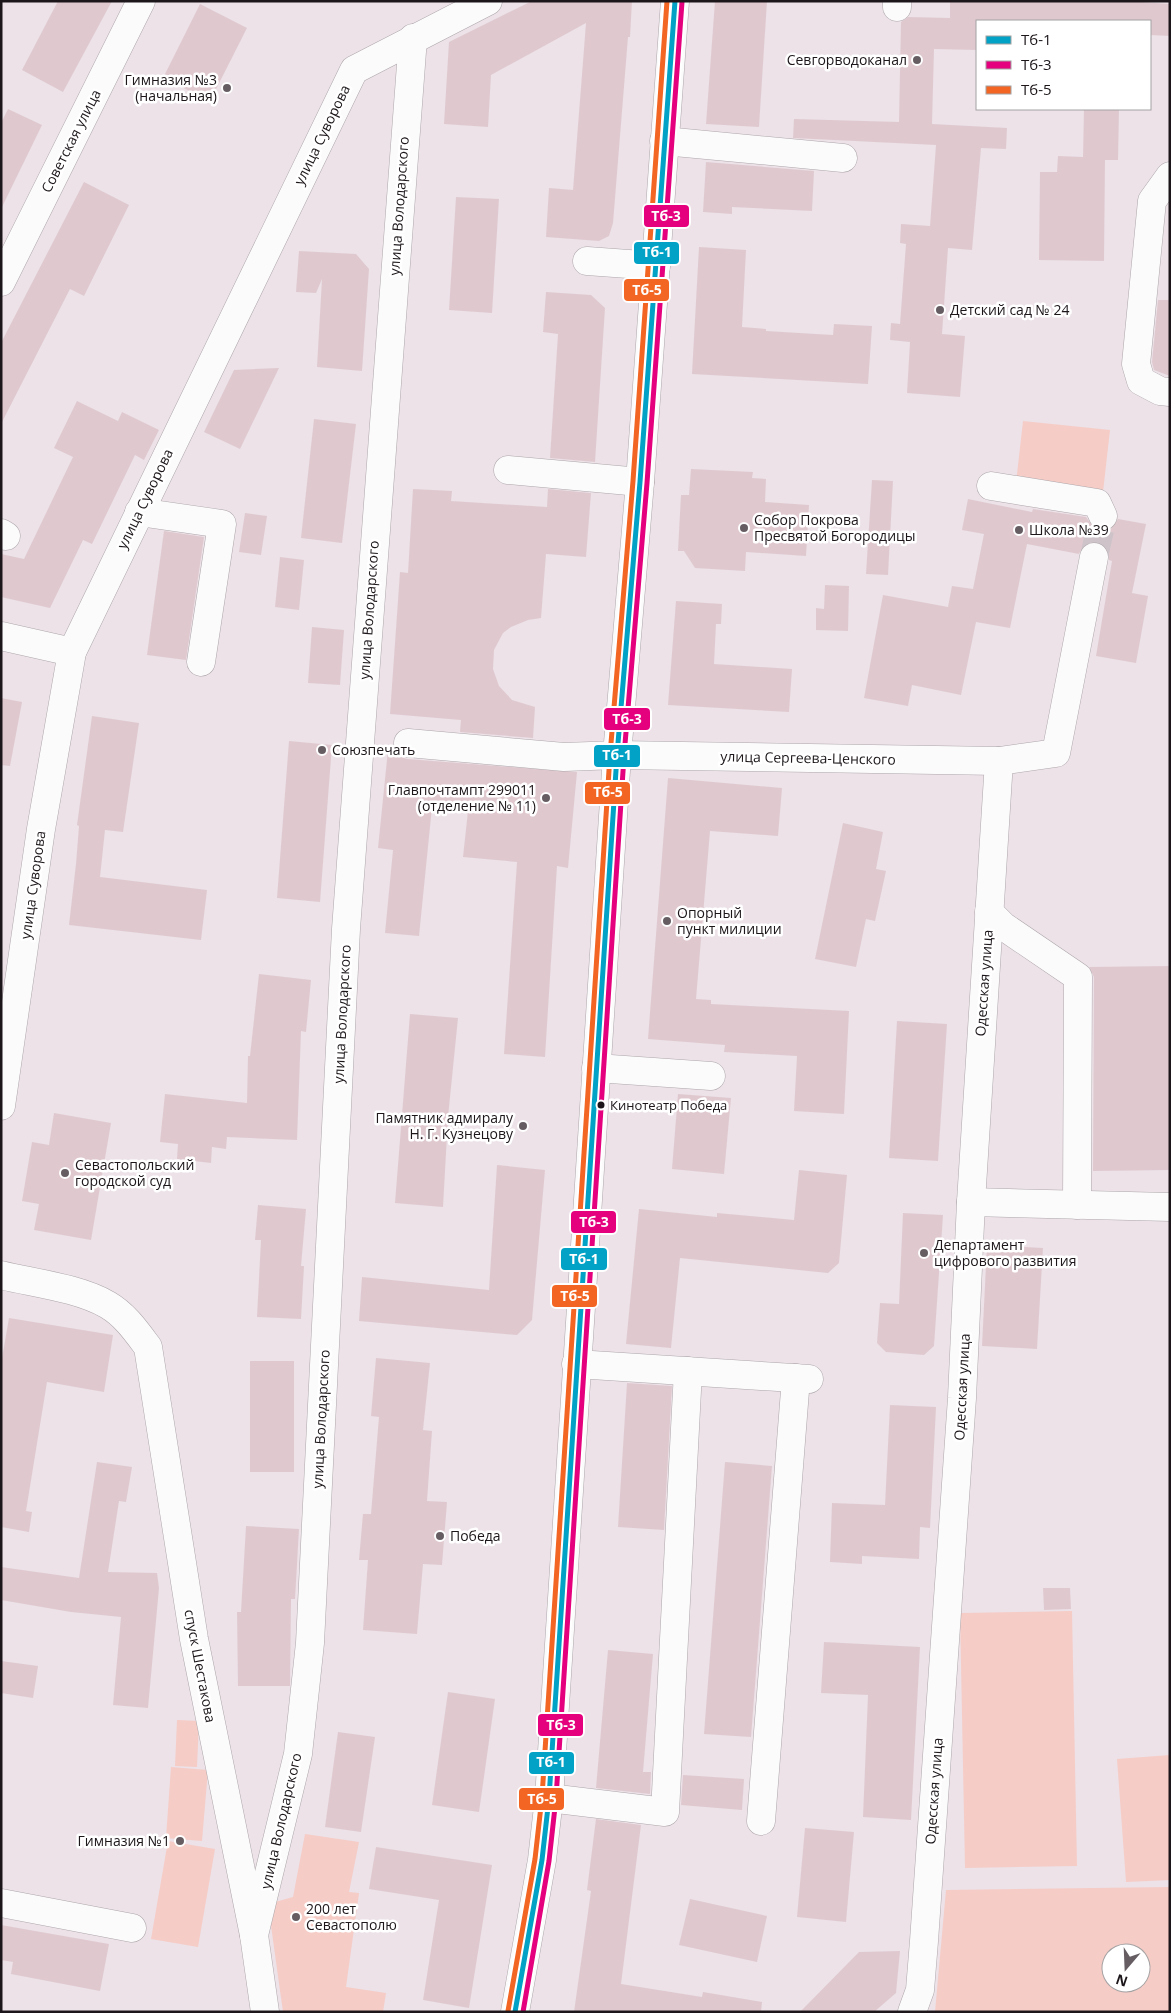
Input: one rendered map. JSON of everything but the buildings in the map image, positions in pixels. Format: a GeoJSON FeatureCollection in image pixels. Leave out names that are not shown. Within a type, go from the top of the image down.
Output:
{"type":"FeatureCollection","features":[{"type":"Feature","properties":{"kind":"street","name":"Советская улица"},"geometry":{"type":"LineString","coordinates":[[1,282],[141,1]]}},
{"type":"Feature","properties":{"kind":"street","name":"улица Суворова"},"geometry":{"type":"LineString","coordinates":[[1,1106],[41,830],[72,652],[354,70],[488,1]]}},
{"type":"Feature","properties":{"kind":"street"},"geometry":{"type":"LineString","coordinates":[[515,2012],[542,1860],[549,1798],[617,755],[640,482],[675,1]]}},
{"type":"Feature","properties":{"kind":"street","name":"улица Володарского"},"geometry":{"type":"LineString","coordinates":[[254,1935],[298,1754],[310,1643],[346,928],[413,38]]}},
{"type":"Feature","properties":{"kind":"street"},"geometry":{"type":"LineString","coordinates":[[664,141],[843,158]]}},
{"type":"Feature","properties":{"kind":"street"},"geometry":{"type":"LineString","coordinates":[[1170,176],[1152,201],[1136,364],[1140,381],[1160,391],[1170,392]]}},
{"type":"Feature","properties":{"kind":"street"},"geometry":{"type":"LineString","coordinates":[[587,261],[656,266]]}},
{"type":"Feature","properties":{"kind":"street"},"geometry":{"type":"LineString","coordinates":[[508,470],[640,482]]}},
{"type":"Feature","properties":{"kind":"street"},"geometry":{"type":"LineString","coordinates":[[991,486],[1097,503],[1103,516]]}},
{"type":"Feature","properties":{"kind":"street"},"geometry":{"type":"LineString","coordinates":[[139,512],[222,524],[201,662]]}},
{"type":"Feature","properties":{"kind":"street","name":"улица Сергеева-Ценского"},"geometry":{"type":"LineString","coordinates":[[408,743],[564,757],[617,755],[1000,761],[1056,753],[1094,558]]}},
{"type":"Feature","properties":{"kind":"street"},"geometry":{"type":"LineString","coordinates":[[1,636],[72,652]]}},
{"type":"Feature","properties":{"kind":"street","name":"Одесская улица"},"geometry":{"type":"LineString","coordinates":[[912,2012],[920,1990],[921,1980],[962,1398],[971,1202],[1000,761]]}},
{"type":"Feature","properties":{"kind":"street"},"geometry":{"type":"LineString","coordinates":[[989,912],[1003,926],[1078,977],[1077,1205]]}},
{"type":"Feature","properties":{"kind":"street"},"geometry":{"type":"LineString","coordinates":[[596,1068],[711,1076]]}},
{"type":"Feature","properties":{"kind":"street"},"geometry":{"type":"LineString","coordinates":[[971,1202],[1170,1207]]}},
{"type":"Feature","properties":{"kind":"street","name":"спуск Шестакова"},"geometry":{"type":"LineString","coordinates":[[1,1275],[88,1296],[109,1306],[131,1324],[148,1347],[194,1639],[254,1935],[265,2012]]}},
{"type":"Feature","properties":{"kind":"street"},"geometry":{"type":"LineString","coordinates":[[576,1364],[802,1379],[762,1821]]}},
{"type":"Feature","properties":{"kind":"street"},"geometry":{"type":"LineString","coordinates":[[549,1798],[664,1812],[688,1371]]}},
{"type":"Feature","properties":{"kind":"street"},"geometry":{"type":"LineString","coordinates":[[1,1903],[132,1928]]}},
{"type":"Feature","properties":{"kind":"shaded area"},"geometry":{"type":"Polygon","coordinates":[[[1023,421],[1110,430],[1103,492],[1016,483],[1023,421]]]}},
{"type":"Feature","properties":{"kind":"shaded area"},"geometry":{"type":"Polygon","coordinates":[[[1072,1611],[1077,1866],[965,1868],[960,1613],[1072,1611]]]}},
{"type":"Feature","properties":{"kind":"shaded area"},"geometry":{"type":"Polygon","coordinates":[[[177,1720],[199,1721],[197,1767],[175,1766],[177,1720]]]}},
{"type":"Feature","properties":{"kind":"shaded area"},"geometry":{"type":"Polygon","coordinates":[[[1170,1755],[1170,1880],[1126,1882],[1117,1759],[1170,1755]]]}},
{"type":"Feature","properties":{"kind":"shaded area"},"geometry":{"type":"Polygon","coordinates":[[[171,1767],[208,1770],[202,1841],[166,1838],[171,1767]]]}},
{"type":"Feature","properties":{"kind":"shaded area"},"geometry":{"type":"Polygon","coordinates":[[[305,1834],[359,1842],[349,1892],[359,1893],[346,1987],[386,1993],[383,2012],[283,2012],[268,1904],[293,1897],[305,1834]]]}},
{"type":"Feature","properties":{"kind":"shaded area"},"geometry":{"type":"Polygon","coordinates":[[[168,1841],[215,1849],[198,1947],[151,1939],[168,1841]]]}},
{"type":"Feature","properties":{"kind":"shaded area"},"geometry":{"type":"Polygon","coordinates":[[[1170,1887],[1170,2012],[935,2012],[946,1890],[1170,1887]]]}},
{"type":"Feature","properties":{"kind":"tunnel"},"geometry":{"type":"LineString","coordinates":[[1094,557],[1103,516]]}},
{"type":"Feature","properties":{"kind":"transit line","name":"Тб-5"},"geometry":{"type":"LineString","coordinates":[[508,2011],[535,1859],[542,1797],[610,755],[633,481],[667,1]]}},
{"type":"Feature","properties":{"kind":"transit line","name":"Тб-1"},"geometry":{"type":"LineString","coordinates":[[515,2012],[542,1860],[549,1798],[617,755],[640,482],[675,1]]}},
{"type":"Feature","properties":{"kind":"transit line","name":"Тб-3"},"geometry":{"type":"LineString","coordinates":[[523,2012],[549,1861],[556,1798],[624,756],[647,483],[682,2]]}},
{"type":"Feature","properties":{"kind":"place","name":"Севгорводоканал"},"geometry":{"type":"Point","coordinates":[917,60]}},
{"type":"Feature","properties":{"kind":"place","name":"Гимназия №3 (начальная)"},"geometry":{"type":"Point","coordinates":[227,88]}},
{"type":"Feature","properties":{"kind":"place","name":"Детский сад № 24"},"geometry":{"type":"Point","coordinates":[940,310]}},
{"type":"Feature","properties":{"kind":"place","name":"Собор Покрова Пресвятой Богородицы"},"geometry":{"type":"Point","coordinates":[744,528]}},
{"type":"Feature","properties":{"kind":"place","name":"Школа №39"},"geometry":{"type":"Point","coordinates":[1019,530]}},
{"type":"Feature","properties":{"kind":"place","name":"Союзпечать"},"geometry":{"type":"Point","coordinates":[322,750]}},
{"type":"Feature","properties":{"kind":"place","name":"Главпочтампт 299011 (отделение № 11)"},"geometry":{"type":"Point","coordinates":[546,798]}},
{"type":"Feature","properties":{"kind":"place","name":"Опорный пункт милиции"},"geometry":{"type":"Point","coordinates":[667,921]}},
{"type":"Feature","properties":{"kind":"place","name":"Кинотеатр Победа"},"geometry":{"type":"Point","coordinates":[601,1105]}},
{"type":"Feature","properties":{"kind":"place","name":"Памятник адмиралу Н. Г. Кузнецову"},"geometry":{"type":"Point","coordinates":[523,1126]}},
{"type":"Feature","properties":{"kind":"place","name":"Севастопольский городской суд"},"geometry":{"type":"Point","coordinates":[65,1173]}},
{"type":"Feature","properties":{"kind":"place","name":"Департамент цифрового развития"},"geometry":{"type":"Point","coordinates":[924,1253]}},
{"type":"Feature","properties":{"kind":"place","name":"Победа"},"geometry":{"type":"Point","coordinates":[440,1536]}},
{"type":"Feature","properties":{"kind":"place","name":"Гимназия №1"},"geometry":{"type":"Point","coordinates":[180,1841]}},
{"type":"Feature","properties":{"kind":"place","name":"200 лет Севастополю"},"geometry":{"type":"Point","coordinates":[296,1917]}}]}
